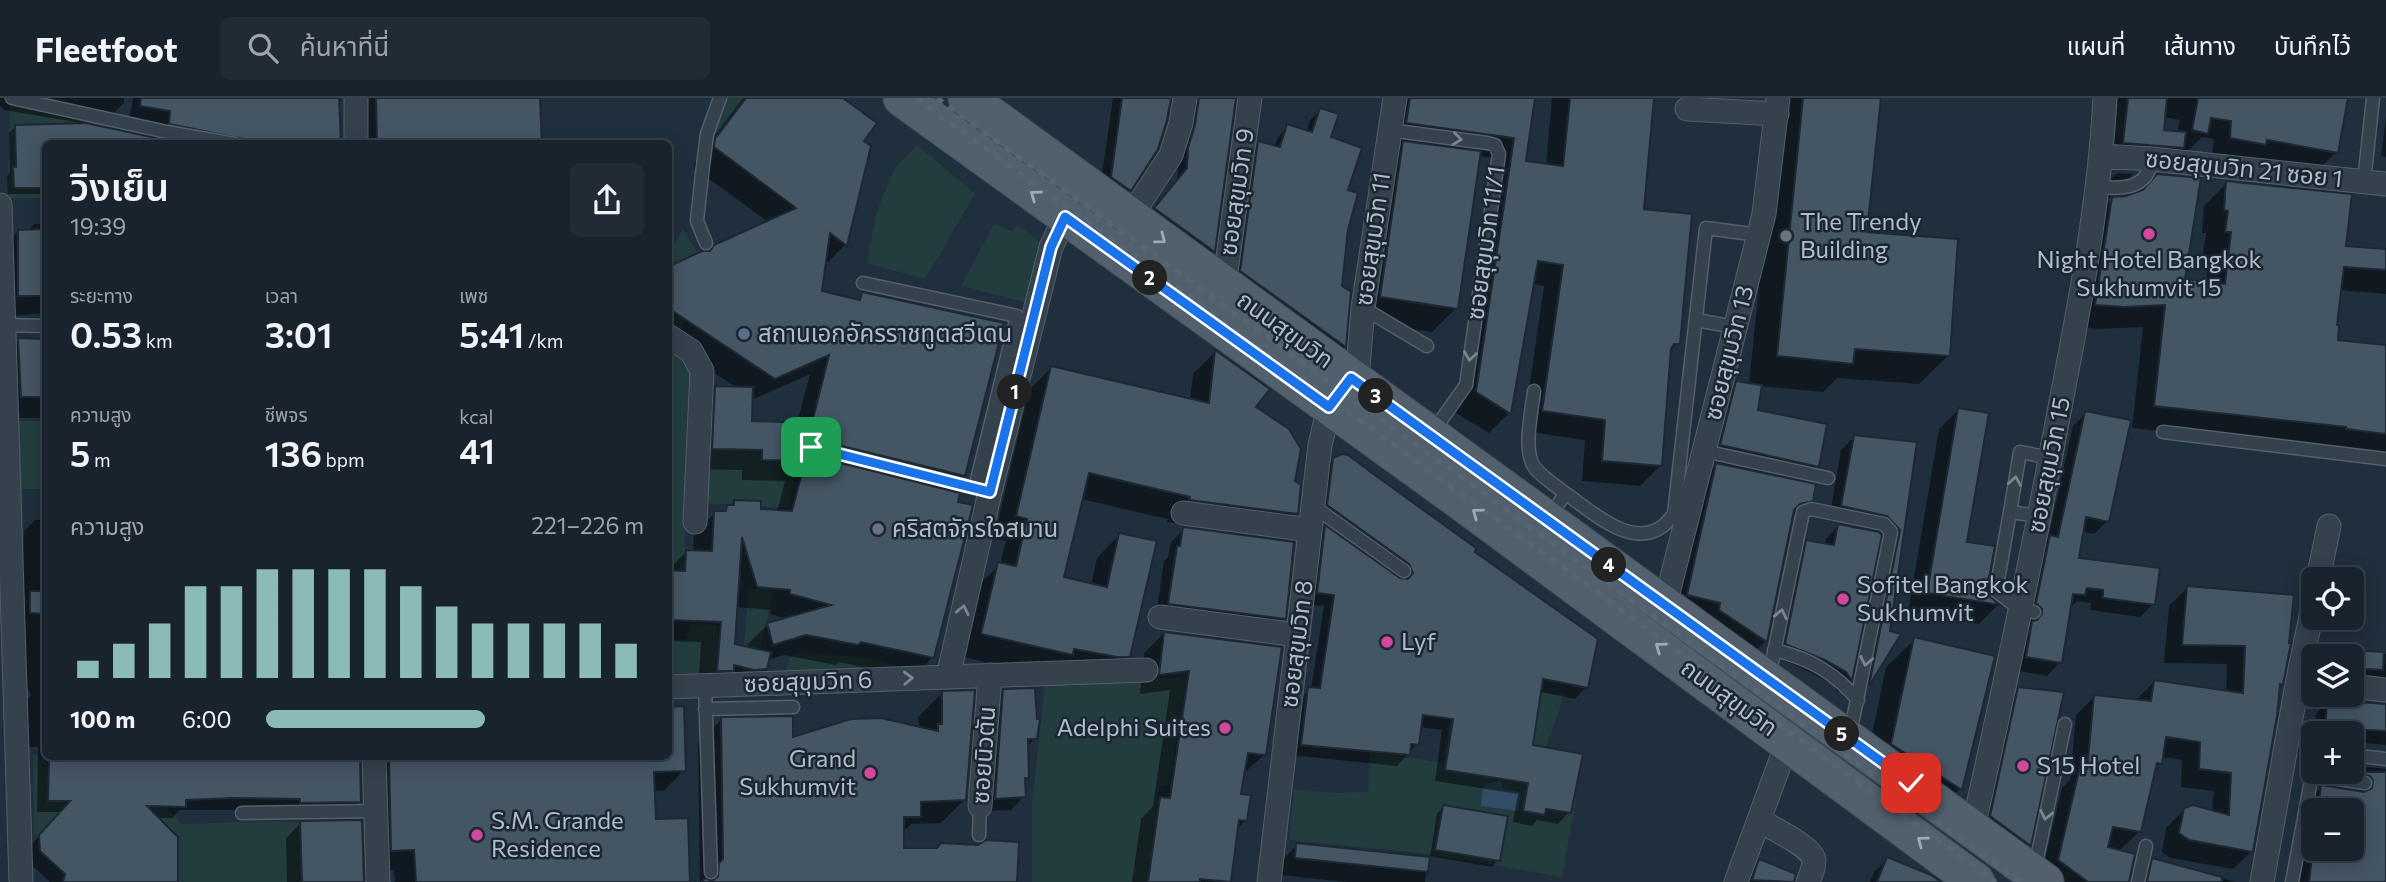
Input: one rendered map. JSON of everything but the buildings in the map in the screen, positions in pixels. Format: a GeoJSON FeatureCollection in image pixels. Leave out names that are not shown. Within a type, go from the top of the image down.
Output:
{"type":"FeatureCollection","features":[{"type":"Feature","properties":{"kind":"main road","name":"ถนนสุขุมวิท"},"geometry":{"type":"LineString","coordinates":[[902,98],[1788,741],[1976,882]]}},
{"type":"Feature","properties":{"kind":"main road","name":"ถนนสุขุมวิท"},"geometry":{"type":"LineString","coordinates":[[967,98],[1430,436],[1556,507],[1665,605],[1771,666],[1849,738],[2040,878]]}},
{"type":"Feature","properties":{"kind":"main road"},"geometry":{"type":"LineString","coordinates":[[1329,407],[1351,378]]}},
{"type":"Feature","properties":{"kind":"street"},"geometry":{"type":"LineString","coordinates":[[356,98],[356,140]]}},
{"type":"Feature","properties":{"kind":"street"},"geometry":{"type":"LineString","coordinates":[[1131,216],[1171,155],[1185,98]]}},
{"type":"Feature","properties":{"kind":"street","name":"ซอยสุขุมวิท 9"},"geometry":{"type":"LineString","coordinates":[[1224,286],[1250,98]]}},
{"type":"Feature","properties":{"kind":"street","name":"ซอยสุขุมวิท 11"},"geometry":{"type":"LineString","coordinates":[[1351,378],[1358,367],[1363,308],[1395,98]]}},
{"type":"Feature","properties":{"kind":"street","name":"ซอยสุขุมวิท 15"},"geometry":{"type":"LineString","coordinates":[[1973,828],[2004,714],[2027,611],[2038,550],[2039,516],[2076,323],[2097,187],[2105,98]]}},
{"type":"Feature","properties":{"kind":"street"},"geometry":{"type":"LineString","coordinates":[[1687,109],[1778,106]]}},
{"type":"Feature","properties":{"kind":"street","name":"ซอยสุขุมวิท 13"},"geometry":{"type":"LineString","coordinates":[[1665,605],[1765,214],[1778,106]]}},
{"type":"Feature","properties":{"kind":"street","name":"ซอยสุขุมวิท 21 ซอย 1"},"geometry":{"type":"LineString","coordinates":[[2101,156],[2375,183]]}},
{"type":"Feature","properties":{"kind":"street"},"geometry":{"type":"LineString","coordinates":[[0,205],[21,882]]}},
{"type":"Feature","properties":{"kind":"street"},"geometry":{"type":"LineString","coordinates":[[948,677],[983,490],[1051,247],[1065,217]]}},
{"type":"Feature","properties":{"kind":"street"},"geometry":{"type":"LineString","coordinates":[[672,338],[691,351],[702,371],[695,522]]}},
{"type":"Feature","properties":{"kind":"street","name":"ซอยสุขุมวิท 8"},"geometry":{"type":"LineString","coordinates":[[1269,882],[1313,506],[1329,407]]}},
{"type":"Feature","properties":{"kind":"street"},"geometry":{"type":"LineString","coordinates":[[1184,513],[1310,530]]}},
{"type":"Feature","properties":{"kind":"street"},"geometry":{"type":"LineString","coordinates":[[2320,567],[2329,526]]}},
{"type":"Feature","properties":{"kind":"street"},"geometry":{"type":"LineString","coordinates":[[1160,617],[1298,635]]}},
{"type":"Feature","properties":{"kind":"street","name":"ซอยสุขุมวิท 6"},"geometry":{"type":"LineString","coordinates":[[672,688],[705,697],[948,677],[1146,670]]}},
{"type":"Feature","properties":{"kind":"street","name":"ซอยนิวตัน"},"geometry":{"type":"LineString","coordinates":[[981,806],[989,676]]}},
{"type":"Feature","properties":{"kind":"street"},"geometry":{"type":"LineString","coordinates":[[2364,687],[2386,690]]}},
{"type":"Feature","properties":{"kind":"street"},"geometry":{"type":"LineString","coordinates":[[2262,882],[2301,703]]}},
{"type":"Feature","properties":{"kind":"street"},"geometry":{"type":"LineString","coordinates":[[1736,882],[1788,741]]}},
{"type":"Feature","properties":{"kind":"street"},"geometry":{"type":"LineString","coordinates":[[374,760],[379,882]]}},
{"type":"Feature","properties":{"kind":"street"},"geometry":{"type":"LineString","coordinates":[[1760,821],[1807,849],[1813,856],[1814,864],[1808,882]]}},
{"type":"Feature","properties":{"kind":"lane"},"geometry":{"type":"LineString","coordinates":[[12,98],[167,138],[189,140]]}},
{"type":"Feature","properties":{"kind":"lane"},"geometry":{"type":"LineString","coordinates":[[706,243],[698,221],[702,174],[707,134],[720,98]]}},
{"type":"Feature","properties":{"kind":"lane"},"geometry":{"type":"LineString","coordinates":[[2373,98],[2375,183]]}},
{"type":"Feature","properties":{"kind":"lane","name":"ซอยสุขุมวิท 11/1"},"geometry":{"type":"LineString","coordinates":[[1389,130],[1487,143],[1495,145],[1499,154],[1466,385],[1430,436]]}},
{"type":"Feature","properties":{"kind":"lane"},"geometry":{"type":"LineString","coordinates":[[2097,187],[2123,189],[2141,181],[2151,166],[2152,159]]}},
{"type":"Feature","properties":{"kind":"lane"},"geometry":{"type":"LineString","coordinates":[[1534,391],[1528,451],[1531,462],[1556,507],[1634,533],[1663,527],[1674,514],[1706,228],[1759,235]]}},
{"type":"Feature","properties":{"kind":"lane"},"geometry":{"type":"LineString","coordinates":[[811,447],[983,490],[1017,316],[863,283]]}},
{"type":"Feature","properties":{"kind":"lane"},"geometry":{"type":"LineString","coordinates":[[1363,308],[1427,346]]}},
{"type":"Feature","properties":{"kind":"lane"},"geometry":{"type":"LineString","coordinates":[[1696,320],[1735,327]]}},
{"type":"Feature","properties":{"kind":"lane"},"geometry":{"type":"LineString","coordinates":[[4,325],[42,326]]}},
{"type":"Feature","properties":{"kind":"lane"},"geometry":{"type":"LineString","coordinates":[[2163,432],[2386,459]]}},
{"type":"Feature","properties":{"kind":"lane"},"geometry":{"type":"LineString","coordinates":[[1704,451],[1828,478]]}},
{"type":"Feature","properties":{"kind":"lane"},"geometry":{"type":"LineString","coordinates":[[2027,611],[1996,591],[2020,452],[2050,458]]}},
{"type":"Feature","properties":{"kind":"lane"},"geometry":{"type":"LineString","coordinates":[[1313,506],[1404,571]]}},
{"type":"Feature","properties":{"kind":"lane"},"geometry":{"type":"LineString","coordinates":[[1771,666],[1803,512],[1811,509],[1884,524],[1891,532],[1849,738]]}},
{"type":"Feature","properties":{"kind":"lane"},"geometry":{"type":"LineString","coordinates":[[2010,512],[2039,516]]}},
{"type":"Feature","properties":{"kind":"lane"},"geometry":{"type":"LineString","coordinates":[[1771,666],[1795,655],[1828,671],[1858,700]]}},
{"type":"Feature","properties":{"kind":"lane"},"geometry":{"type":"LineString","coordinates":[[711,872],[705,697],[793,707]]}},
{"type":"Feature","properties":{"kind":"lane"},"geometry":{"type":"LineString","coordinates":[[2040,878],[2065,724]]}},
{"type":"Feature","properties":{"kind":"lane"},"geometry":{"type":"LineString","coordinates":[[2364,756],[2386,759]]}},
{"type":"Feature","properties":{"kind":"lane"},"geometry":{"type":"LineString","coordinates":[[2292,882],[2310,784]]}},
{"type":"Feature","properties":{"kind":"lane","name":"ซอยนิวตัน"},"geometry":{"type":"LineString","coordinates":[[979,835],[981,806]]}},
{"type":"Feature","properties":{"kind":"lane"},"geometry":{"type":"LineString","coordinates":[[242,813],[377,811]]}},
{"type":"Feature","properties":{"kind":"lane"},"geometry":{"type":"LineString","coordinates":[[2138,882],[2146,846]]}},
{"type":"Feature","properties":{"kind":"green space"},"geometry":{"type":"Polygon","coordinates":[[[726,98],[767,98],[731,145],[711,137],[726,98]]]}},
{"type":"Feature","properties":{"kind":"green space"},"geometry":{"type":"Polygon","coordinates":[[[10,103],[105,124],[102,140],[42,140],[42,198],[8,198],[10,103]]]}},
{"type":"Feature","properties":{"kind":"green space"},"geometry":{"type":"Polygon","coordinates":[[[917,145],[975,194],[925,279],[867,263],[876,214],[895,167],[917,145]]]}},
{"type":"Feature","properties":{"kind":"green space"},"geometry":{"type":"Polygon","coordinates":[[[994,224],[1013,232],[1017,225],[1043,244],[1028,303],[961,286],[994,224]]]}},
{"type":"Feature","properties":{"kind":"green space"},"geometry":{"type":"Polygon","coordinates":[[[683,229],[701,258],[681,332],[672,325],[672,247],[683,229]]]}},
{"type":"Feature","properties":{"kind":"green space"},"geometry":{"type":"Polygon","coordinates":[[[672,347],[696,374],[684,547],[694,549],[694,574],[672,603],[672,347]]]}},
{"type":"Feature","properties":{"kind":"green space"},"geometry":{"type":"Polygon","coordinates":[[[19,421],[42,421],[42,489],[21,489],[19,421]]]}},
{"type":"Feature","properties":{"kind":"green space"},"geometry":{"type":"Polygon","coordinates":[[[705,432],[804,441],[788,508],[701,503],[705,432]]]}},
{"type":"Feature","properties":{"kind":"green space"},"geometry":{"type":"Polygon","coordinates":[[[749,589],[774,589],[754,675],[741,676],[749,589]]]}},
{"type":"Feature","properties":{"kind":"green space"},"geometry":{"type":"Polygon","coordinates":[[[689,624],[718,625],[716,677],[672,679],[672,637],[674,640],[687,639],[689,624]]]}},
{"type":"Feature","properties":{"kind":"green space"},"geometry":{"type":"Polygon","coordinates":[[[801,651],[884,661],[903,670],[784,674],[789,659],[801,651]]]}},
{"type":"Feature","properties":{"kind":"green space"},"geometry":{"type":"Polygon","coordinates":[[[1456,675],[1564,695],[1532,790],[1576,799],[1562,877],[1430,854],[1289,840],[1294,789],[1335,793],[1368,792],[1370,752],[1443,763],[1456,675]]]}},
{"type":"Feature","properties":{"kind":"green space"},"geometry":{"type":"Polygon","coordinates":[[[1187,677],[1169,784],[1159,787],[1148,882],[1032,882],[1032,805],[1045,683],[1077,687],[1084,681],[1187,677]]]}},
{"type":"Feature","properties":{"kind":"green space"},"geometry":{"type":"Polygon","coordinates":[[[33,754],[46,760],[50,795],[148,809],[149,760],[169,760],[168,810],[182,824],[270,821],[310,823],[312,882],[178,882],[178,837],[162,821],[56,816],[39,835],[34,836],[33,754]]]}},
{"type":"Feature","properties":{"kind":"water"},"geometry":{"type":"Polygon","coordinates":[[[1500,781],[1504,789],[1521,792],[1518,811],[1481,806],[1483,787],[1500,781]]]}},
{"type":"Feature","properties":{"kind":"railway"},"geometry":{"type":"LineString","coordinates":[[916,98],[1996,882]]}},
{"type":"Feature","properties":{"kind":"railway"},"geometry":{"type":"LineString","coordinates":[[937,98],[2021,882]]}},
{"type":"Feature","properties":{"kind":"place","name":"Night Hotel Bangkok Sukhumvit 15"},"geometry":{"type":"Point","coordinates":[2149,234]}},
{"type":"Feature","properties":{"kind":"place","name":"The Trendy Building"},"geometry":{"type":"Point","coordinates":[1786,236]}},
{"type":"Feature","properties":{"kind":"place","name":"สถานเอกอัครราชทูตสวีเดน"},"geometry":{"type":"Point","coordinates":[744,334]}},
{"type":"Feature","properties":{"kind":"place","name":"คริสตจักรใจสมาน"},"geometry":{"type":"Point","coordinates":[878,529]}},
{"type":"Feature","properties":{"kind":"place","name":"Sofitel Bangkok Sukhumvit"},"geometry":{"type":"Point","coordinates":[1843,599]}},
{"type":"Feature","properties":{"kind":"place","name":"Lyf"},"geometry":{"type":"Point","coordinates":[1387,642]}},
{"type":"Feature","properties":{"kind":"place","name":"Adelphi Suites"},"geometry":{"type":"Point","coordinates":[1225,728]}},
{"type":"Feature","properties":{"kind":"place","name":"S15 Hotel"},"geometry":{"type":"Point","coordinates":[2023,766]}},
{"type":"Feature","properties":{"kind":"place","name":"Grand Sukhumvit"},"geometry":{"type":"Point","coordinates":[870,773]}},
{"type":"Feature","properties":{"kind":"place","name":"S.M. Grande Residence"},"geometry":{"type":"Point","coordinates":[477,835]}},
{"type":"Feature","properties":{"kind":"route"},"geometry":{"type":"LineString","coordinates":[[811,447],[990,492],[1051,247],[1065,217],[1329,407],[1351,378],[1911,783]]}}]}
